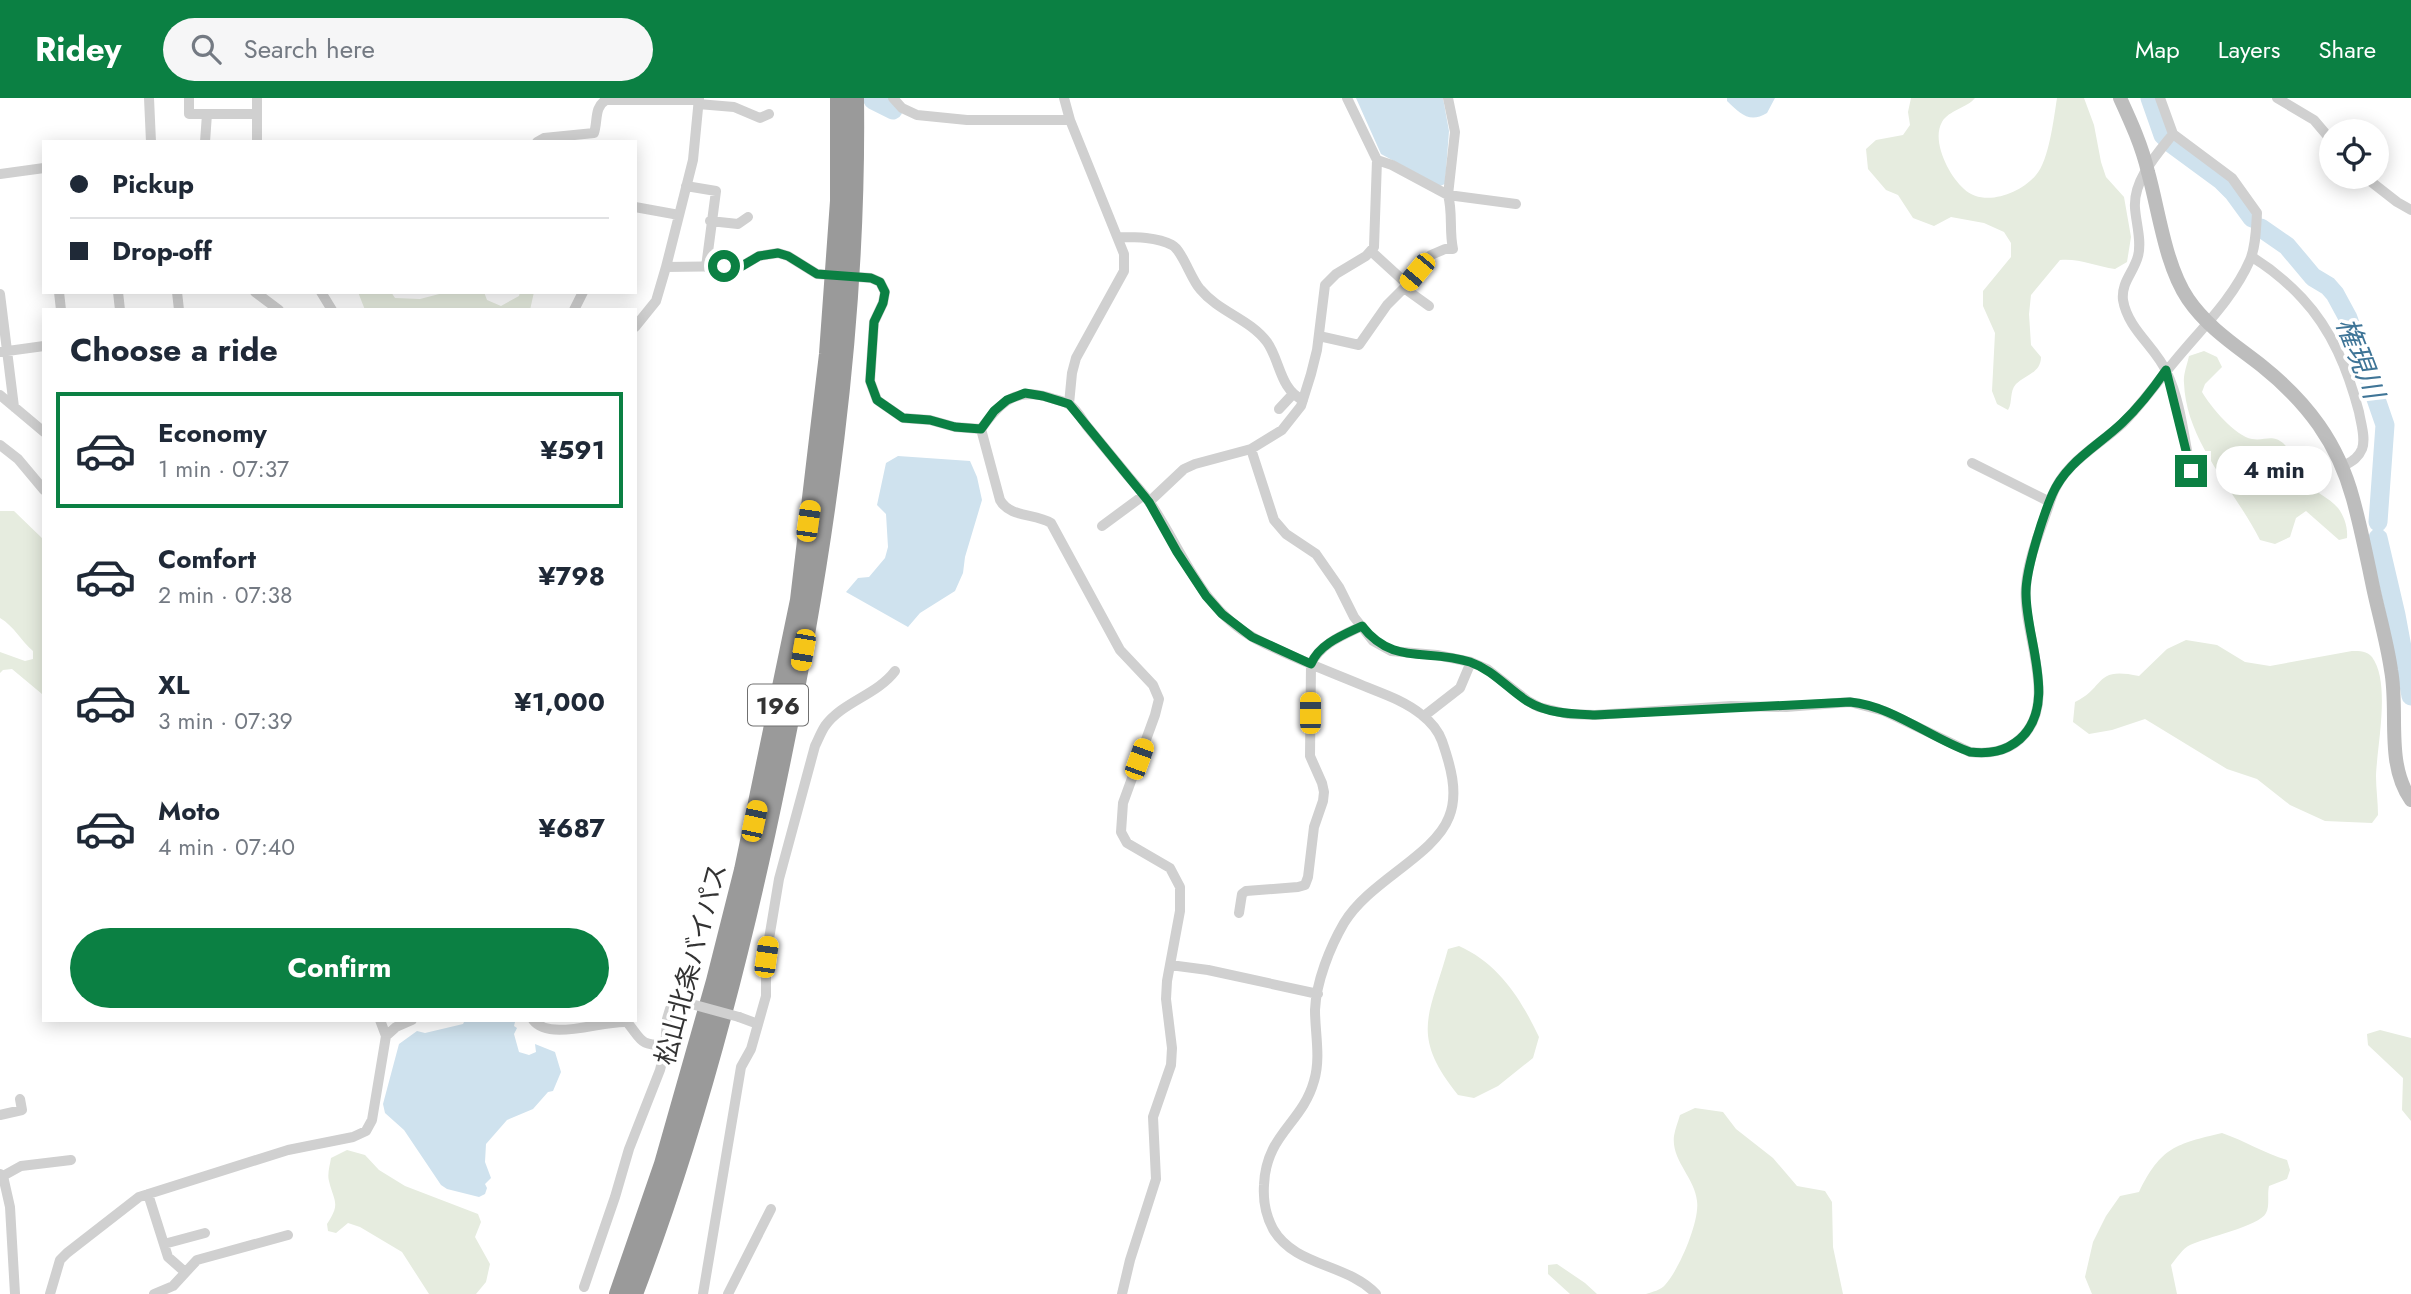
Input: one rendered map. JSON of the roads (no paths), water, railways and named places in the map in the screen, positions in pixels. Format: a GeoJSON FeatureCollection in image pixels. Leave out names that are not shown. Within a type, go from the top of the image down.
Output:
{"type":"FeatureCollection","features":[{"type":"Feature","properties":{"kind":"highway","name":"松山北条バイパス"},"geometry":{"type":"LineString","coordinates":[[839,98],[842,275]]}},
{"type":"Feature","properties":{"kind":"highway","name":"松山北条バイパス"},"geometry":{"type":"LineString","coordinates":[[634,1294],[678,1168],[705,1079],[751,872],[795,696],[830,471],[855,98]]}},
{"type":"Feature","properties":{"kind":"highway","name":"松山北条バイパス"},"geometry":{"type":"LineString","coordinates":[[618,1294],[663,1164],[751,872]]}},
{"type":"Feature","properties":{"kind":"street"},"geometry":{"type":"LineString","coordinates":[[149,98],[150,140]]}},
{"type":"Feature","properties":{"kind":"street"},"geometry":{"type":"LineString","coordinates":[[189,98],[189,114],[257,114]]}},
{"type":"Feature","properties":{"kind":"street"},"geometry":{"type":"LineString","coordinates":[[257,98],[257,140]]}},
{"type":"Feature","properties":{"kind":"street"},"geometry":{"type":"LineString","coordinates":[[893,98],[902,108],[917,115],[967,120],[1070,120]]}},
{"type":"Feature","properties":{"kind":"street"},"geometry":{"type":"LineString","coordinates":[[1064,98],[1070,120],[1125,254],[1125,271],[1076,358],[1069,404]]}},
{"type":"Feature","properties":{"kind":"street"},"geometry":{"type":"LineString","coordinates":[[1102,527],[1147,499],[1184,469],[1251,449],[1282,430],[1303,400],[1319,336],[1325,285],[1336,274],[1371,252],[1374,247],[1377,160],[1347,98]]}},
{"type":"Feature","properties":{"kind":"street"},"geometry":{"type":"LineString","coordinates":[[1319,336],[1359,345],[1387,305],[1432,255],[1444,249],[1453,249],[1448,195],[1455,132],[1448,98]]}},
{"type":"Feature","properties":{"kind":"street"},"geometry":{"type":"LineString","coordinates":[[2120,98],[2141,146],[2177,279],[2186,297],[2207,322],[2298,398],[2325,433],[2342,467],[2353,498],[2387,650],[2395,696],[2396,757],[2399,774],[2411,800]]}},
{"type":"Feature","properties":{"kind":"street"},"geometry":{"type":"LineString","coordinates":[[1251,449],[1274,520],[1286,534],[1316,554],[1362,626],[1373,640],[1391,651],[1437,654],[1471,662],[1487,669],[1539,707],[1568,714],[1860,703],[1884,711],[1956,747],[1984,753],[1997,752],[2007,748],[2026,733],[2032,726],[2039,705],[2038,678],[2026,606],[2026,585],[2050,502],[2060,480],[2068,469],[2123,422],[2233,293],[2252,257],[2257,213],[2254,206],[2232,178],[2170,138],[2160,98]]}},
{"type":"Feature","properties":{"kind":"street"},"geometry":{"type":"LineString","coordinates":[[2277,98],[2314,120],[2319,126]]}},
{"type":"Feature","properties":{"kind":"street"},"geometry":{"type":"LineString","coordinates":[[540,140],[594,133],[598,108],[607,100],[699,101],[734,107],[760,118],[769,114]]}},
{"type":"Feature","properties":{"kind":"street"},"geometry":{"type":"LineString","coordinates":[[637,324],[656,300],[666,267],[693,160],[699,101]]}},
{"type":"Feature","properties":{"kind":"street"},"geometry":{"type":"LineString","coordinates":[[205,140],[207,114]]}},
{"type":"Feature","properties":{"kind":"street"},"geometry":{"type":"LineString","coordinates":[[2170,138],[2147,168],[2138,187],[2134,205],[2139,253],[2125,280],[2123,299],[2128,317],[2166,370],[2191,471]]}},
{"type":"Feature","properties":{"kind":"street"},"geometry":{"type":"LineString","coordinates":[[1377,160],[1392,165],[1448,195],[1516,204]]}},
{"type":"Feature","properties":{"kind":"street"},"geometry":{"type":"LineString","coordinates":[[0,174],[42,168]]}},
{"type":"Feature","properties":{"kind":"street"},"geometry":{"type":"LineString","coordinates":[[686,186],[716,191],[706,267]]}},
{"type":"Feature","properties":{"kind":"street"},"geometry":{"type":"LineString","coordinates":[[2380,189],[2411,210]]}},
{"type":"Feature","properties":{"kind":"street"},"geometry":{"type":"LineString","coordinates":[[637,206],[679,215]]}},
{"type":"Feature","properties":{"kind":"street"},"geometry":{"type":"LineString","coordinates":[[710,221],[738,224],[748,217]]}},
{"type":"Feature","properties":{"kind":"street"},"geometry":{"type":"LineString","coordinates":[[1119,237],[1163,241],[1177,248],[1187,271],[1209,300],[1266,340],[1293,394],[1303,400]]}},
{"type":"Feature","properties":{"kind":"street"},"geometry":{"type":"LineString","coordinates":[[1371,252],[1429,306]]}},
{"type":"Feature","properties":{"kind":"street"},"geometry":{"type":"LineString","coordinates":[[666,267],[742,266],[759,256],[778,253],[817,274],[871,278],[880,282],[885,292],[874,322],[870,381],[877,400],[903,418],[981,429]]}},
{"type":"Feature","properties":{"kind":"street"},"geometry":{"type":"LineString","coordinates":[[2252,257],[2267,266],[2303,299],[2343,360],[2351,381],[2363,438],[2362,449],[2356,459],[2342,467]]}},
{"type":"Feature","properties":{"kind":"street"},"geometry":{"type":"LineString","coordinates":[[0,294],[4,351],[14,407]]}},
{"type":"Feature","properties":{"kind":"street"},"geometry":{"type":"LineString","coordinates":[[258,294],[276,308]]}},
{"type":"Feature","properties":{"kind":"street"},"geometry":{"type":"LineString","coordinates":[[4,351],[42,346]]}},
{"type":"Feature","properties":{"kind":"street"},"geometry":{"type":"LineString","coordinates":[[981,429],[994,411],[1007,400],[1025,393],[1069,404],[1147,499],[1177,552],[1206,596],[1222,614],[1252,637],[1397,700],[1424,716],[1433,724],[1441,738],[1454,792],[1453,808],[1448,821],[1429,845],[1356,906],[1335,940],[1315,1006],[1318,1067],[1314,1084],[1304,1106],[1277,1140],[1268,1157],[1263,1193],[1267,1216],[1284,1244],[1301,1256],[1348,1273],[1376,1294]]}},
{"type":"Feature","properties":{"kind":"street"},"geometry":{"type":"LineString","coordinates":[[1279,409],[1293,394]]}},
{"type":"Feature","properties":{"kind":"street"},"geometry":{"type":"LineString","coordinates":[[0,395],[42,430]]}},
{"type":"Feature","properties":{"kind":"street"},"geometry":{"type":"LineString","coordinates":[[981,429],[1004,508],[1041,517],[1051,523],[1120,650],[1153,685],[1158,699],[1155,715],[1124,803],[1121,832],[1127,843],[1170,868],[1180,887],[1180,911],[1166,999],[1172,1048],[1171,1065],[1153,1117],[1156,1179],[1122,1294]]}},
{"type":"Feature","properties":{"kind":"street"},"geometry":{"type":"LineString","coordinates":[[0,445],[18,459],[42,489]]}},
{"type":"Feature","properties":{"kind":"street"},"geometry":{"type":"LineString","coordinates":[[1972,463],[2050,502]]}},
{"type":"Feature","properties":{"kind":"street"},"geometry":{"type":"LineString","coordinates":[[1239,913],[1242,894],[1246,891],[1298,887],[1304,885],[1308,877],[1314,827],[1324,792],[1310,756],[1311,664],[1327,644],[1362,626]]}},
{"type":"Feature","properties":{"kind":"street"},"geometry":{"type":"LineString","coordinates":[[1424,716],[1460,688],[1471,662]]}},
{"type":"Feature","properties":{"kind":"street"},"geometry":{"type":"LineString","coordinates":[[704,1294],[741,1067],[751,1049],[766,996],[766,957],[779,879],[815,746],[825,726],[838,713],[884,684],[895,671]]}},
{"type":"Feature","properties":{"kind":"street"},"geometry":{"type":"LineString","coordinates":[[751,872],[779,879]]}},
{"type":"Feature","properties":{"kind":"street"},"geometry":{"type":"LineString","coordinates":[[1170,965],[1208,970],[1318,994]]}},
{"type":"Feature","properties":{"kind":"street"},"geometry":{"type":"LineString","coordinates":[[584,1287],[615,1197],[628,1149],[649,1101],[666,1045],[670,1009],[675,1004],[684,1002],[758,1024]]}},
{"type":"Feature","properties":{"kind":"street"},"geometry":{"type":"LineString","coordinates":[[50,1294],[60,1260],[66,1253],[139,1197],[288,1150],[353,1137],[366,1131],[373,1119],[386,1036],[381,1022]]}},
{"type":"Feature","properties":{"kind":"street"},"geometry":{"type":"LineString","coordinates":[[386,1036],[407,1022]]}},
{"type":"Feature","properties":{"kind":"street"},"geometry":{"type":"LineString","coordinates":[[534,1022],[556,1030],[627,1022],[640,1041],[647,1045],[666,1045]]}},
{"type":"Feature","properties":{"kind":"street"},"geometry":{"type":"LineString","coordinates":[[0,1115],[22,1111],[20,1099]]}},
{"type":"Feature","properties":{"kind":"street"},"geometry":{"type":"LineString","coordinates":[[16,1294],[10,1206],[1,1175],[21,1166],[71,1160]]}},
{"type":"Feature","properties":{"kind":"street"},"geometry":{"type":"LineString","coordinates":[[148,1194],[168,1257],[185,1272]]}},
{"type":"Feature","properties":{"kind":"street"},"geometry":{"type":"LineString","coordinates":[[728,1294],[771,1209]]}},
{"type":"Feature","properties":{"kind":"street"},"geometry":{"type":"LineString","coordinates":[[164,1244],[205,1233]]}},
{"type":"Feature","properties":{"kind":"street"},"geometry":{"type":"LineString","coordinates":[[154,1294],[173,1286],[197,1261],[288,1235]]}},
{"type":"Feature","properties":{"kind":"water"},"geometry":{"type":"Polygon","coordinates":[[[1356,98],[1443,98],[1449,131],[1445,184],[1440,186],[1381,154],[1356,98]]]}},
{"type":"Feature","properties":{"kind":"water"},"geometry":{"type":"Polygon","coordinates":[[[1727,98],[1775,98],[1767,113],[1750,117],[1741,113],[1727,98]]]}},
{"type":"Feature","properties":{"kind":"water"},"geometry":{"type":"Polygon","coordinates":[[[898,456],[970,461],[982,500],[963,573],[955,591],[920,613],[908,627],[846,592],[858,578],[869,577],[885,558],[888,547],[886,514],[877,505],[886,463],[898,456]]]}},
{"type":"Feature","properties":{"kind":"water"},"geometry":{"type":"Polygon","coordinates":[[[515,1022],[514,1026],[517,1028],[514,1034],[519,1052],[529,1055],[536,1052],[535,1044],[555,1052],[561,1072],[553,1091],[548,1092],[533,1109],[507,1120],[486,1144],[485,1162],[491,1178],[485,1184],[485,1194],[479,1197],[441,1185],[404,1130],[385,1113],[383,1104],[399,1044],[417,1031],[425,1033],[463,1024],[515,1022]]]}},
{"type":"Feature","properties":{"kind":"waterway","name":"権現川"},"geometry":{"type":"LineString","coordinates":[[2150,98],[2163,135],[2221,180],[2252,218]]}},
{"type":"Feature","properties":{"kind":"waterway"},"geometry":{"type":"LineString","coordinates":[[873,100],[893,110]]}},
{"type":"Feature","properties":{"kind":"waterway","name":"権現川"},"geometry":{"type":"LineString","coordinates":[[2261,228],[2287,246],[2313,277],[2328,286],[2348,318],[2385,425],[2378,522]]}},
{"type":"Feature","properties":{"kind":"waterway","name":"権現川"},"geometry":{"type":"LineString","coordinates":[[2378,538],[2411,696]]}}]}
